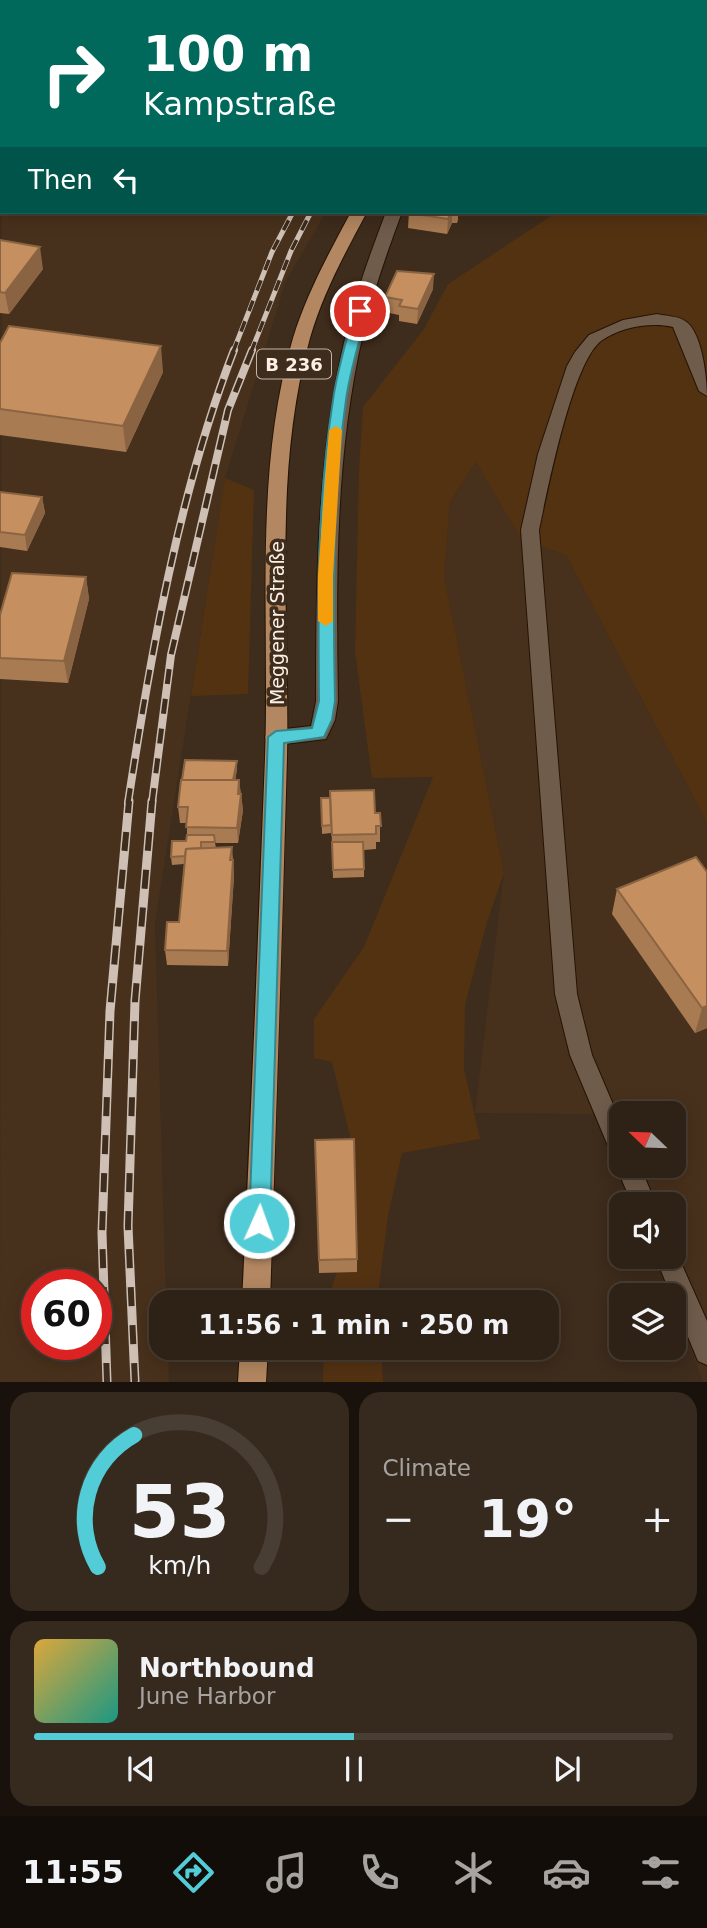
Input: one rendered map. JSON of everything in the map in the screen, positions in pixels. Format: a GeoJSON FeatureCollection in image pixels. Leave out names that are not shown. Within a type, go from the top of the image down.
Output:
{"type":"FeatureCollection","features":[{"type":"Feature","properties":{"kind":"main road","name":"Meggener Straße"},"geometry":{"type":"LineString","coordinates":[[256,1290],[276,737],[278,529],[287,396],[305,322],[325,273],[358,214]]}},
{"type":"Feature","properties":{"kind":"main road"},"geometry":{"type":"LineString","coordinates":[[252,1382],[253,1360]]}},
{"type":"Feature","properties":{"kind":"street"},"geometry":{"type":"LineString","coordinates":[[276,737],[318,733],[324,720],[327,701],[325,575],[331,467],[340,397],[354,332],[393,214]]}},
{"type":"Feature","properties":{"kind":"lane"},"geometry":{"type":"LineString","coordinates":[[609,1122],[581,1055],[566,994],[530,530],[546,454],[575,366],[595,338],[629,323],[657,319],[678,323],[683,327],[707,391]]}},
{"type":"Feature","properties":{"kind":"lane"},"geometry":{"type":"LineString","coordinates":[[672,1269],[707,1352]]}},
{"type":"Feature","properties":{"kind":"shaded area"},"geometry":{"type":"Polygon","coordinates":[[[2,214],[325,214],[286,281],[225,478],[155,923],[166,1290],[149,1290],[149,1360],[168,1360],[169,1382],[0,1382],[2,214]]]}},
{"type":"Feature","properties":{"kind":"shaded area"},"geometry":{"type":"Polygon","coordinates":[[[554,214],[707,214],[707,823],[566,555],[521,539],[476,462],[450,502],[444,576],[504,873],[487,922],[465,1005],[464,1069],[480,1139],[402,1153],[388,1216],[379,1290],[331,1290],[340,1262],[354,1153],[332,1062],[314,1058],[314,1019],[364,947],[433,777],[372,778],[355,652],[363,407],[424,329],[448,284],[554,214]]]}},
{"type":"Feature","properties":{"kind":"shaded area"},"geometry":{"type":"Polygon","coordinates":[[[476,462],[521,539],[566,555],[707,823],[707,1382],[703,1382],[686,1335],[686,1283],[674,1283],[674,1269],[686,1269],[686,1192],[635,1192],[629,1178],[686,1178],[686,1101],[609,1101],[609,1122],[606,1114],[475,1113],[504,873],[444,576],[450,502],[476,462]]]}},
{"type":"Feature","properties":{"kind":"shaded area"},"geometry":{"type":"Polygon","coordinates":[[[225,478],[254,490],[248,694],[191,696],[225,478]]]}},
{"type":"Feature","properties":{"kind":"shaded area"},"geometry":{"type":"Polygon","coordinates":[[[324,1360],[382,1360],[383,1382],[323,1382],[324,1360]]]}},
{"type":"Feature","properties":{"kind":"building"},"geometry":{"type":"Polygon","coordinates":[[[415,214],[450,214],[448,219],[415,214]]]}},
{"type":"Feature","properties":{"kind":"building"},"geometry":{"type":"Polygon","coordinates":[[[0,240],[40,247],[5,293],[0,292],[0,240]]]}},
{"type":"Feature","properties":{"kind":"building"},"geometry":{"type":"Polygon","coordinates":[[[397,271],[434,274],[418,309],[399,306],[402,300],[385,297],[397,271]]]}},
{"type":"Feature","properties":{"kind":"building"},"geometry":{"type":"Polygon","coordinates":[[[9,326],[161,346],[123,426],[0,409],[0,343],[9,326]]]}},
{"type":"Feature","properties":{"kind":"building"},"geometry":{"type":"Polygon","coordinates":[[[0,492],[42,497],[25,535],[0,532],[0,492]]]}},
{"type":"Feature","properties":{"kind":"building"},"geometry":{"type":"Polygon","coordinates":[[[12,573],[86,577],[64,661],[0,658],[0,615],[12,573]]]}},
{"type":"Feature","properties":{"kind":"building"},"geometry":{"type":"Polygon","coordinates":[[[185,760],[237,761],[233,780],[182,780],[185,760]]]}},
{"type":"Feature","properties":{"kind":"building"},"geometry":{"type":"Polygon","coordinates":[[[181,780],[239,780],[238,794],[241,794],[237,828],[186,827],[188,807],[178,807],[181,780]]]}},
{"type":"Feature","properties":{"kind":"building"},"geometry":{"type":"Polygon","coordinates":[[[374,790],[375,813],[380,813],[381,826],[376,826],[376,834],[332,835],[330,791],[374,790]]]}},
{"type":"Feature","properties":{"kind":"building"},"geometry":{"type":"Polygon","coordinates":[[[321,798],[330,798],[331,825],[322,826],[321,798]]]}},
{"type":"Feature","properties":{"kind":"building"},"geometry":{"type":"Polygon","coordinates":[[[187,835],[214,835],[215,842],[201,842],[201,848],[186,849],[185,856],[171,857],[172,841],[186,841],[187,835]]]}},
{"type":"Feature","properties":{"kind":"building"},"geometry":{"type":"Polygon","coordinates":[[[332,842],[363,842],[364,869],[333,870],[332,842]]]}},
{"type":"Feature","properties":{"kind":"building"},"geometry":{"type":"Polygon","coordinates":[[[232,847],[227,951],[165,950],[167,922],[179,922],[186,849],[232,847]]]}},
{"type":"Feature","properties":{"kind":"building"},"geometry":{"type":"Polygon","coordinates":[[[696,857],[707,872],[707,1006],[702,1008],[617,889],[696,857]]]}},
{"type":"Feature","properties":{"kind":"building"},"geometry":{"type":"Polygon","coordinates":[[[354,1139],[357,1259],[319,1260],[315,1140],[354,1139]]]}},
{"type":"Feature","properties":{"kind":"railway"},"geometry":{"type":"LineString","coordinates":[[233,352],[272,252],[292,214]]}},
{"type":"Feature","properties":{"kind":"railway"},"geometry":{"type":"LineString","coordinates":[[251,352],[291,251],[310,214]]}},
{"type":"Feature","properties":{"kind":"railway"},"geometry":{"type":"LineString","coordinates":[[128,803],[157,631],[182,516],[197,459],[234,350]]}},
{"type":"Feature","properties":{"kind":"railway"},"geometry":{"type":"LineString","coordinates":[[152,803],[171,655],[228,410],[252,350]]}},
{"type":"Feature","properties":{"kind":"railway"},"geometry":{"type":"LineString","coordinates":[[107,1382],[102,1233],[110,1011],[129,801]]}},
{"type":"Feature","properties":{"kind":"railway"},"geometry":{"type":"LineString","coordinates":[[135,1382],[128,1226],[135,1001],[152,801]]}},
{"type":"Feature","properties":{"kind":"slow traffic"},"geometry":{"type":"LineString","coordinates":[[326,621],[325,575],[331,467],[336,430]]}},
{"type":"Feature","properties":{"kind":"route"},"geometry":{"type":"LineString","coordinates":[[259,1223],[276,737],[318,733],[324,720],[327,701],[325,575],[331,467],[340,397],[360,311]]}}]}
